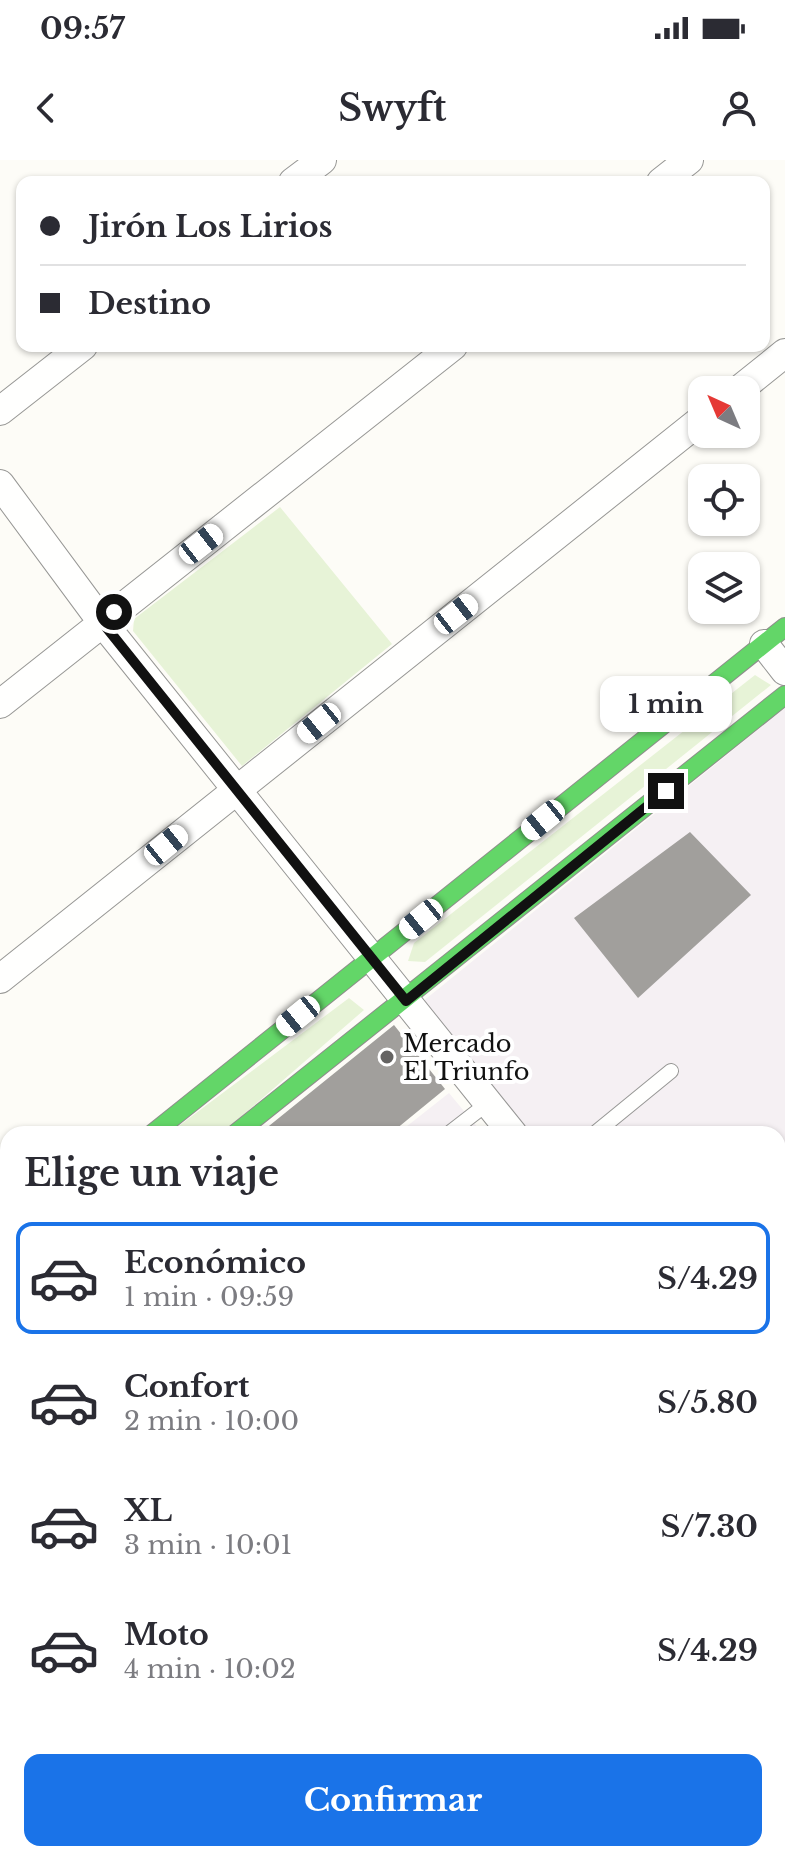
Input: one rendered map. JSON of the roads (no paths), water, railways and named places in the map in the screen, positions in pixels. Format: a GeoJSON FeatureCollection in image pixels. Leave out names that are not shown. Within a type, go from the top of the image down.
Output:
{"type":"FeatureCollection","features":[{"type":"Feature","properties":{"kind":"street"},"geometry":{"type":"LineString","coordinates":[[301,176],[322,160]]}},
{"type":"Feature","properties":{"kind":"street"},"geometry":{"type":"LineString","coordinates":[[669,176],[689,160]]}},
{"type":"Feature","properties":{"kind":"street"},"geometry":{"type":"LineString","coordinates":[[0,411],[75,352]]}},
{"type":"Feature","properties":{"kind":"street"},"geometry":{"type":"LineString","coordinates":[[0,704],[445,352]]}},
{"type":"Feature","properties":{"kind":"street"},"geometry":{"type":"LineString","coordinates":[[756,376],[785,353]]}},
{"type":"Feature","properties":{"kind":"street"},"geometry":{"type":"LineString","coordinates":[[0,979],[688,430]]}},
{"type":"Feature","properties":{"kind":"street"},"geometry":{"type":"LineString","coordinates":[[0,484],[102,622],[507,1126]]}},
{"type":"Feature","properties":{"kind":"street"},"geometry":{"type":"LineString","coordinates":[[162,1126],[774,635],[785,671]]}},
{"type":"Feature","properties":{"kind":"street"},"geometry":{"type":"LineString","coordinates":[[245,1126],[406,1001],[785,695]]}},
{"type":"Feature","properties":{"kind":"lane"},"geometry":{"type":"LineString","coordinates":[[604,1126],[671,1071]]}},
{"type":"Feature","properties":{"kind":"lane"},"geometry":{"type":"LineString","coordinates":[[458,1126],[488,1103]]}},
{"type":"Feature","properties":{"kind":"place","name":"Mercado El Triunfo"},"geometry":{"type":"Point","coordinates":[387,1057]}}]}
